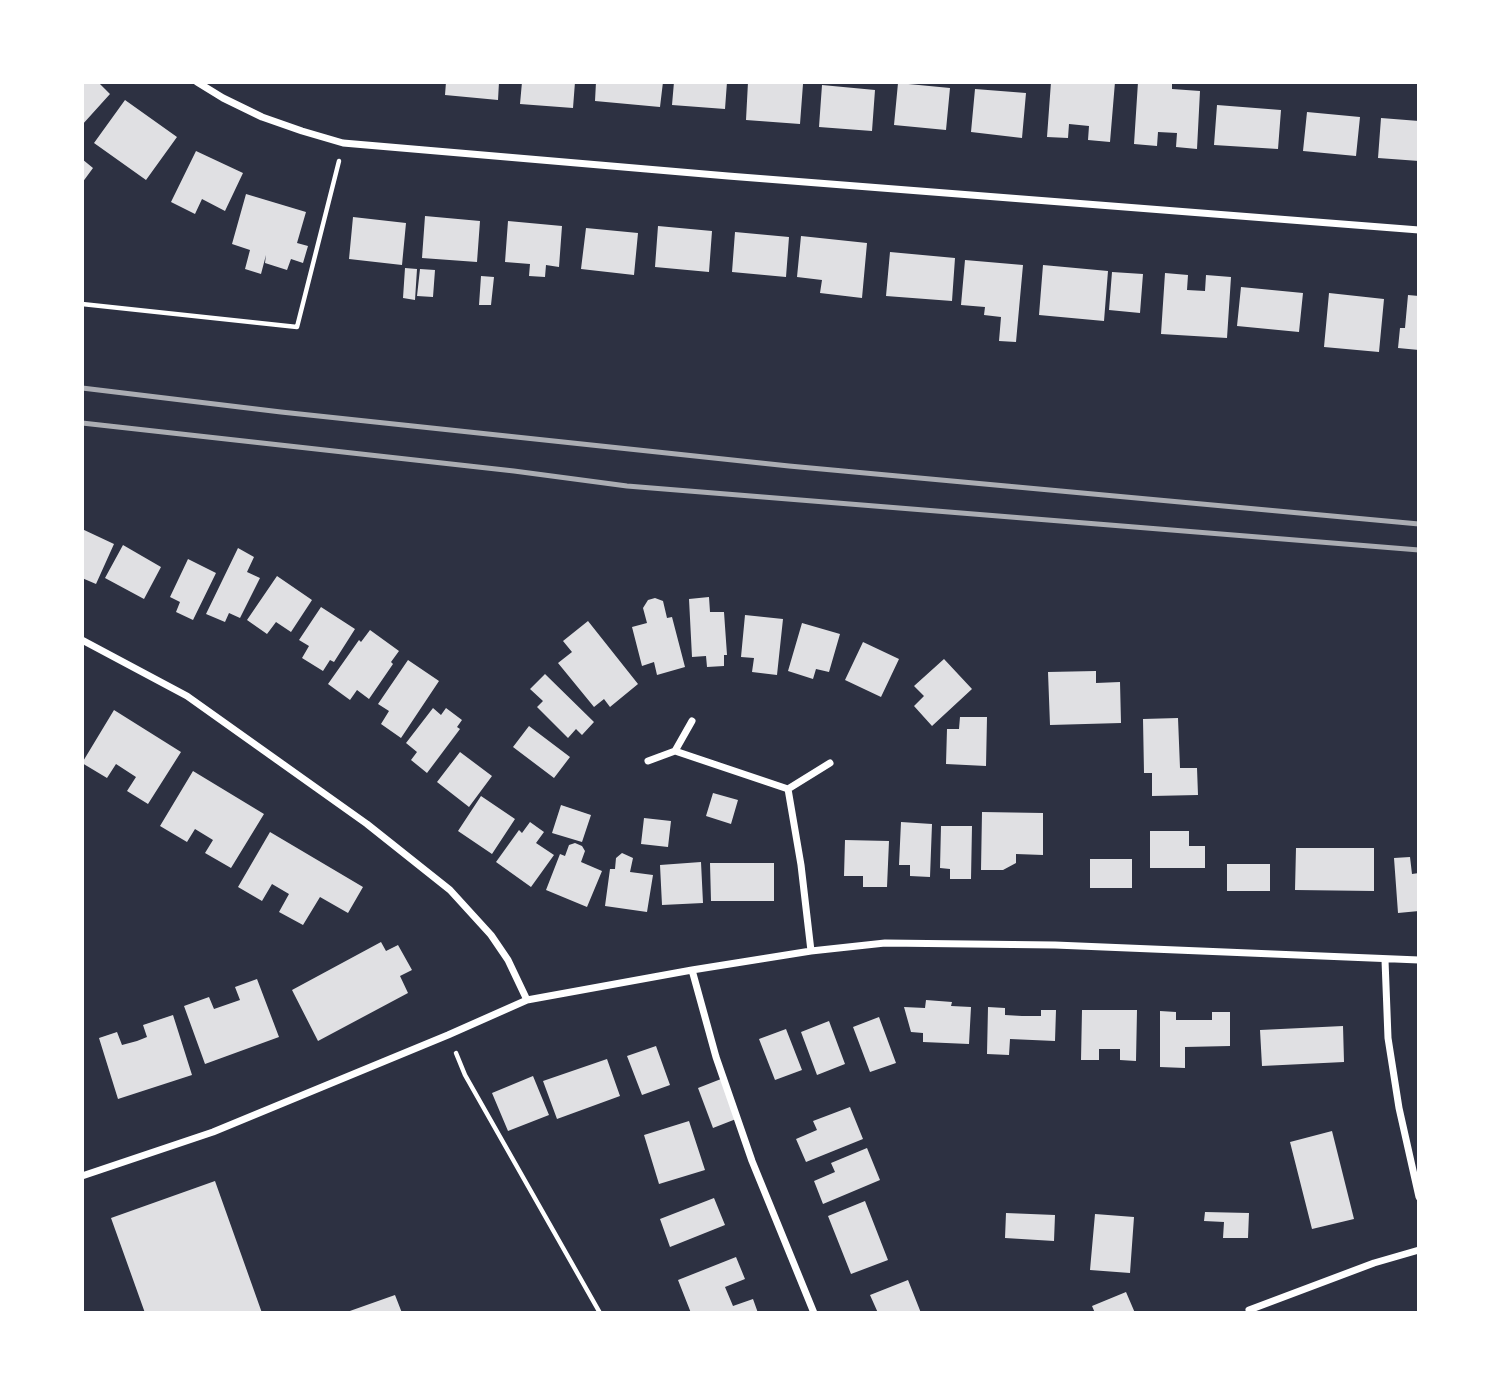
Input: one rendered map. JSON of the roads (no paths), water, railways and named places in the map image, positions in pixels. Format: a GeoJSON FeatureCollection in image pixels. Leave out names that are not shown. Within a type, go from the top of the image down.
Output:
{"type":"FeatureCollection","features":[{"type":"Feature","properties":{"kind":"street"},"geometry":{"type":"LineString","coordinates":[[197,82],[262,117],[343,143],[1419,230]]}},
{"type":"Feature","properties":{"kind":"street"},"geometry":{"type":"LineString","coordinates":[[82,640],[187,696],[367,824],[450,890],[491,934],[508,960],[527,1000]]}},
{"type":"Feature","properties":{"kind":"street"},"geometry":{"type":"LineString","coordinates":[[649,761],[675,751],[692,721]]}},
{"type":"Feature","properties":{"kind":"street"},"geometry":{"type":"LineString","coordinates":[[675,751],[788,789],[830,764]]}},
{"type":"Feature","properties":{"kind":"street"},"geometry":{"type":"LineString","coordinates":[[788,789],[802,864],[811,951]]}},
{"type":"Feature","properties":{"kind":"street"},"geometry":{"type":"LineString","coordinates":[[82,1176],[213,1132],[527,1000],[692,970],[811,951],[885,943],[1055,945],[1419,960]]}},
{"type":"Feature","properties":{"kind":"street"},"geometry":{"type":"LineString","coordinates":[[1385,960],[1388,1038],[1399,1108],[1419,1197]]}},
{"type":"Feature","properties":{"kind":"street"},"geometry":{"type":"LineString","coordinates":[[692,970],[716,1057],[751,1161],[814,1313]]}},
{"type":"Feature","properties":{"kind":"street"},"geometry":{"type":"LineString","coordinates":[[1249,1310],[1419,1250]]}},
{"type":"Feature","properties":{"kind":"railway"},"geometry":{"type":"LineString","coordinates":[[82,388],[789,466],[1419,524]]}},
{"type":"Feature","properties":{"kind":"railway"},"geometry":{"type":"LineString","coordinates":[[82,423],[627,486],[1419,550]]}}]}
